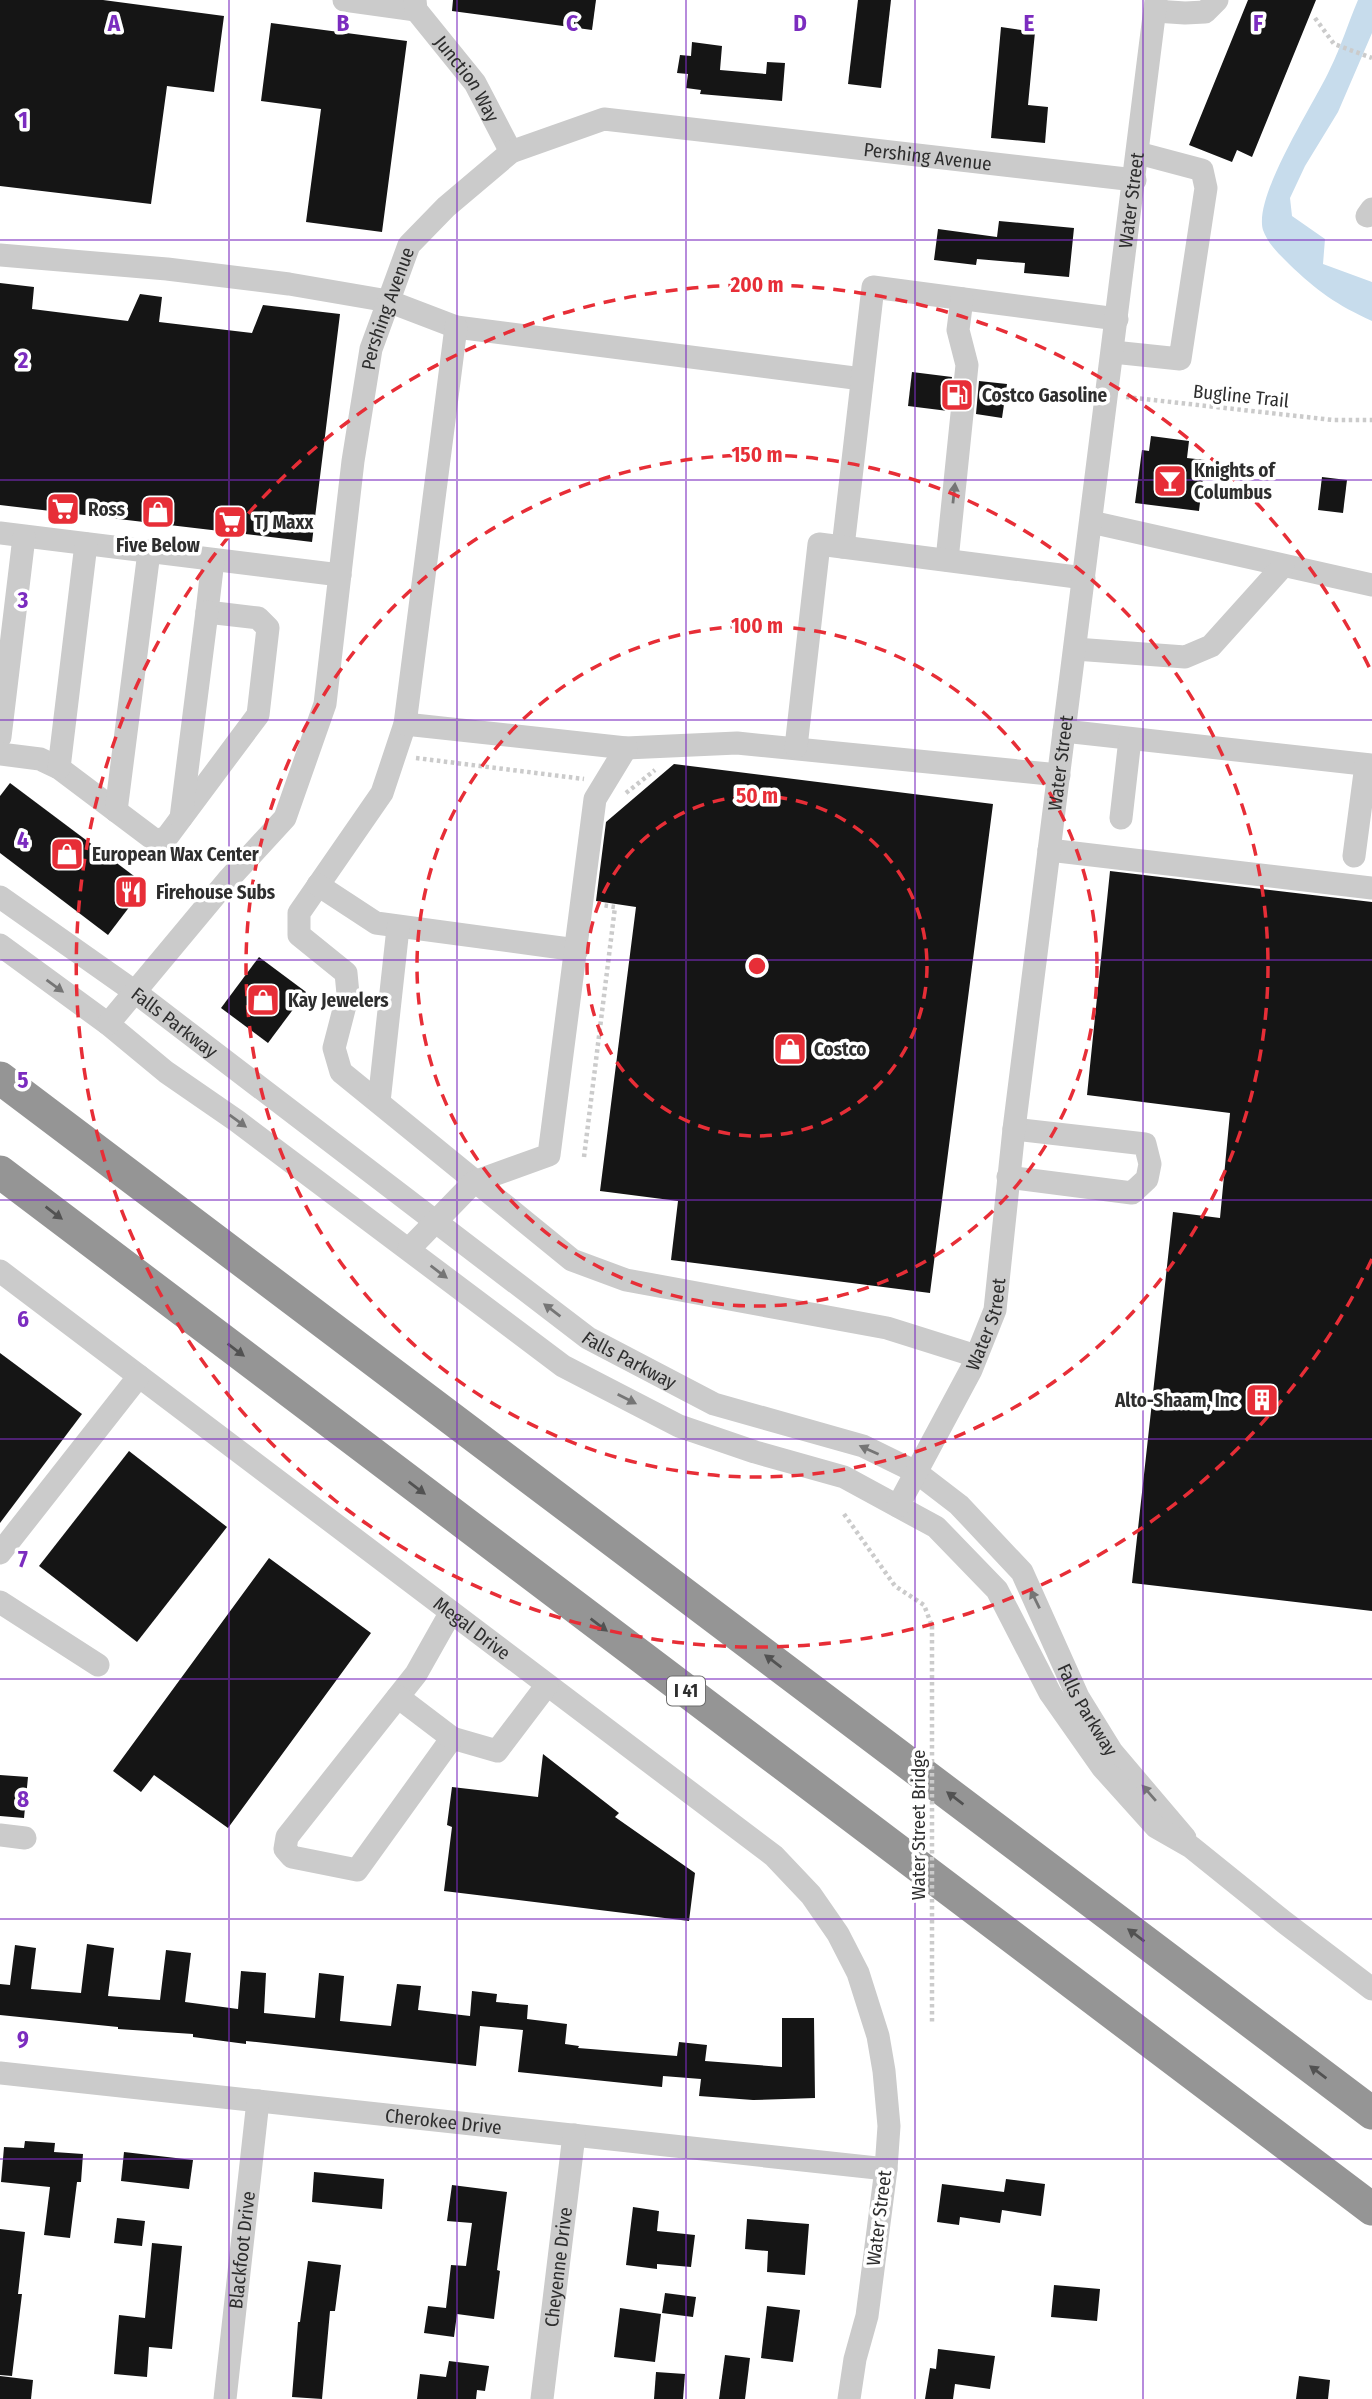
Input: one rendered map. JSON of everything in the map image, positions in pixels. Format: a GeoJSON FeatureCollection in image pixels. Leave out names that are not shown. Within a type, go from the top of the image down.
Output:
{"type":"FeatureCollection","features":[{"type":"Feature","properties":{"kind":"highway"},"geometry":{"type":"LineString","coordinates":[[0,1078],[1372,2113]]}},
{"type":"Feature","properties":{"kind":"highway","name":"I 41"},"geometry":{"type":"LineString","coordinates":[[0,1172],[1372,2209]]}},
{"type":"Feature","properties":{"kind":"street","name":"Junction Way"},"geometry":{"type":"LineString","coordinates":[[344,0],[415,5],[475,83],[511,152]]}},
{"type":"Feature","properties":{"kind":"street"},"geometry":{"type":"LineString","coordinates":[[1155,5],[1185,13],[1205,12],[1217,0]]}},
{"type":"Feature","properties":{"kind":"street","name":"Water Street"},"geometry":{"type":"LineString","coordinates":[[898,1506],[971,1370],[995,1310],[1008,1177],[1155,5]]}},
{"type":"Feature","properties":{"kind":"street","name":"Pershing Avenue"},"geometry":{"type":"LineString","coordinates":[[108,1024],[228,880],[285,818],[326,704],[353,461],[370,349],[408,245],[446,207],[511,152],[604,119],[1135,180]]}},
{"type":"Feature","properties":{"kind":"street"},"geometry":{"type":"LineString","coordinates":[[1113,352],[1180,359],[1206,188],[1202,170],[1138,153]]}},
{"type":"Feature","properties":{"kind":"street"},"geometry":{"type":"LineString","coordinates":[[0,255],[167,268],[289,284],[388,301],[456,327],[862,379]]}},
{"type":"Feature","properties":{"kind":"street"},"geometry":{"type":"LineString","coordinates":[[843,547],[873,287],[1117,319]]}},
{"type":"Feature","properties":{"kind":"street"},"geometry":{"type":"LineString","coordinates":[[947,560],[967,365],[958,330],[962,299]]}},
{"type":"Feature","properties":{"kind":"street"},"geometry":{"type":"LineString","coordinates":[[456,327],[405,724],[382,793],[299,913],[299,935],[346,973],[348,994],[334,1048],[341,1072],[572,1260],[626,1280],[887,1328],[976,1356]]}},
{"type":"Feature","properties":{"kind":"street"},"geometry":{"type":"LineString","coordinates":[[1091,522],[1372,585]]}},
{"type":"Feature","properties":{"kind":"street"},"geometry":{"type":"LineString","coordinates":[[0,533],[340,575]]}},
{"type":"Feature","properties":{"kind":"street"},"geometry":{"type":"LineString","coordinates":[[0,737],[24,537]]}},
{"type":"Feature","properties":{"kind":"street"},"geometry":{"type":"LineString","coordinates":[[59,768],[86,544]]}},
{"type":"Feature","properties":{"kind":"street"},"geometry":{"type":"LineString","coordinates":[[796,747],[819,544],[1084,578]]}},
{"type":"Feature","properties":{"kind":"street"},"geometry":{"type":"LineString","coordinates":[[116,811],[149,552]]}},
{"type":"Feature","properties":{"kind":"street"},"geometry":{"type":"LineString","coordinates":[[181,818],[213,560]]}},
{"type":"Feature","properties":{"kind":"street"},"geometry":{"type":"LineString","coordinates":[[1075,649],[1185,657],[1198,652],[1211,646],[1283,566]]}},
{"type":"Feature","properties":{"kind":"street"},"geometry":{"type":"LineString","coordinates":[[0,754],[40,759],[59,768],[156,841],[167,837],[258,715],[268,628],[258,618],[207,612]]}},
{"type":"Feature","properties":{"kind":"street"},"geometry":{"type":"LineString","coordinates":[[405,724],[626,748],[737,743],[796,747],[1059,775]]}},
{"type":"Feature","properties":{"kind":"street"},"geometry":{"type":"LineString","coordinates":[[1064,731],[1369,765],[1354,856]]}},
{"type":"Feature","properties":{"kind":"street"},"geometry":{"type":"LineString","coordinates":[[1121,818],[1130,739]]}},
{"type":"Feature","properties":{"kind":"street"},"geometry":{"type":"LineString","coordinates":[[409,1249],[474,1182],[549,1155],[595,799],[611,791],[626,748]]}},
{"type":"Feature","properties":{"kind":"street"},"geometry":{"type":"LineString","coordinates":[[1049,850],[1372,888]]}},
{"type":"Feature","properties":{"kind":"street"},"geometry":{"type":"LineString","coordinates":[[318,884],[376,923],[577,950]]}},
{"type":"Feature","properties":{"kind":"street","name":"Falls Parkway"},"geometry":{"type":"LineString","coordinates":[[0,897],[135,992],[588,1338],[714,1404],[863,1446],[916,1472],[959,1504],[1022,1572],[1085,1708],[1112,1752],[1173,1821],[1191,1846]]}},
{"type":"Feature","properties":{"kind":"street"},"geometry":{"type":"LineString","coordinates":[[379,1102],[398,928]]}},
{"type":"Feature","properties":{"kind":"street","name":"Falls Parkway"},"geometry":{"type":"LineString","coordinates":[[0,945],[108,1024],[166,1072],[237,1121],[563,1366],[679,1426],[755,1452],[844,1477],[936,1527],[998,1590],[1050,1693],[1102,1767],[1156,1827],[1191,1846],[1372,1989]]}},
{"type":"Feature","properties":{"kind":"street"},"geometry":{"type":"LineString","coordinates":[[1008,1177],[1132,1193],[1147,1179],[1150,1164],[1145,1144],[1014,1129]]}},
{"type":"Feature","properties":{"kind":"street","name":"Megal Drive"},"geometry":{"type":"LineString","coordinates":[[0,1271],[774,1856],[796,1878],[838,1934],[858,1973],[878,2036]]}},
{"type":"Feature","properties":{"kind":"street"},"geometry":{"type":"LineString","coordinates":[[0,1553],[139,1376]]}},
{"type":"Feature","properties":{"kind":"street"},"geometry":{"type":"LineString","coordinates":[[0,1602],[98,1665]]}},
{"type":"Feature","properties":{"kind":"street"},"geometry":{"type":"LineString","coordinates":[[451,1612],[416,1675],[287,1837],[285,1849],[292,1857],[357,1870],[452,1738]]}},
{"type":"Feature","properties":{"kind":"street"},"geometry":{"type":"LineString","coordinates":[[398,1697],[452,1738],[497,1752],[547,1685]]}},
{"type":"Feature","properties":{"kind":"street"},"geometry":{"type":"LineString","coordinates":[[0,1835],[25,1838]]}},
{"type":"Feature","properties":{"kind":"street","name":"Water Street"},"geometry":{"type":"LineString","coordinates":[[849,2399],[855,2359],[867,2316],[886,2169],[889,2126],[878,2036]]}},
{"type":"Feature","properties":{"kind":"street","name":"Cherokee Drive"},"geometry":{"type":"LineString","coordinates":[[0,2073],[886,2169]]}},
{"type":"Feature","properties":{"kind":"street","name":"Blackfoot Drive"},"geometry":{"type":"LineString","coordinates":[[225,2399],[258,2101]]}},
{"type":"Feature","properties":{"kind":"street","name":"Cheyenne Drive"},"geometry":{"type":"LineString","coordinates":[[542,2399],[574,2135]]}},
{"type":"Feature","properties":{"kind":"path"},"geometry":{"type":"LineString","coordinates":[[1315,18],[1334,44],[1372,58]]}},
{"type":"Feature","properties":{"kind":"path","name":"Bugline Trail"},"geometry":{"type":"LineString","coordinates":[[1107,395],[1333,420],[1372,420]]}},
{"type":"Feature","properties":{"kind":"path"},"geometry":{"type":"LineString","coordinates":[[394,756],[611,791],[656,769]]}},
{"type":"Feature","properties":{"kind":"path"},"geometry":{"type":"LineString","coordinates":[[584,1157],[615,907],[593,904]]}},
{"type":"Feature","properties":{"kind":"path","name":"Water Street Bridge"},"geometry":{"type":"LineString","coordinates":[[844,1514],[895,1586],[923,1605],[932,1626],[932,2025]]}},
{"type":"Feature","properties":{"kind":"water"},"geometry":{"type":"Polygon","coordinates":[[[1358,0],[1372,0],[1372,33],[1338,112],[1305,166],[1290,198],[1292,216],[1325,239],[1323,264],[1372,282],[1372,321],[1328,297],[1289,264],[1268,240],[1263,230],[1262,215],[1276,173],[1330,69],[1358,0]]]}},
{"type":"Feature","properties":{"kind":"building"},"geometry":{"type":"Polygon","coordinates":[[[0,0],[103,0],[224,16],[214,92],[167,86],[151,204],[0,186],[0,0]]]}},
{"type":"Feature","properties":{"kind":"building"},"geometry":{"type":"Polygon","coordinates":[[[453,0],[596,0],[592,30],[452,11],[453,0]]]}},
{"type":"Feature","properties":{"kind":"building"},"geometry":{"type":"Polygon","coordinates":[[[858,0],[891,0],[881,88],[848,84],[858,0]]]}},
{"type":"Feature","properties":{"kind":"building"},"geometry":{"type":"Polygon","coordinates":[[[1248,0],[1316,0],[1252,157],[1237,150],[1232,162],[1189,145],[1248,0]]]}},
{"type":"Feature","properties":{"kind":"building"},"geometry":{"type":"Polygon","coordinates":[[[271,23],[407,41],[382,232],[306,222],[321,109],[261,101],[271,23]]]}},
{"type":"Feature","properties":{"kind":"building"},"geometry":{"type":"Polygon","coordinates":[[[1001,27],[1035,32],[1028,105],[1048,107],[1045,143],[991,138],[1001,27]]]}},
{"type":"Feature","properties":{"kind":"building"},"geometry":{"type":"Polygon","coordinates":[[[692,42],[722,46],[720,70],[766,74],[767,62],[785,63],[782,101],[700,94],[701,90],[686,88],[688,74],[677,73],[680,55],[691,56],[692,42]]]}},
{"type":"Feature","properties":{"kind":"building"},"geometry":{"type":"Polygon","coordinates":[[[999,221],[1074,228],[1069,277],[1024,273],[1025,263],[977,259],[976,265],[934,260],[938,229],[997,237],[999,221]]]}},
{"type":"Feature","properties":{"kind":"building"},"geometry":{"type":"Polygon","coordinates":[[[0,283],[34,287],[32,309],[128,321],[140,294],[162,297],[159,322],[252,333],[263,305],[340,314],[312,542],[0,505],[0,283]]]}},
{"type":"Feature","properties":{"kind":"building"},"geometry":{"type":"Polygon","coordinates":[[[912,372],[952,377],[948,411],[908,406],[912,372]]]}},
{"type":"Feature","properties":{"kind":"building"},"geometry":{"type":"Polygon","coordinates":[[[979,381],[1007,384],[1002,418],[976,414],[979,381]]]}},
{"type":"Feature","properties":{"kind":"building","name":"Knights of Columbus"},"geometry":{"type":"Polygon","coordinates":[[[1151,436],[1189,441],[1187,458],[1205,460],[1199,511],[1135,503],[1142,450],[1149,451],[1151,436]]]}},
{"type":"Feature","properties":{"kind":"building"},"geometry":{"type":"Polygon","coordinates":[[[1322,477],[1347,480],[1343,513],[1318,510],[1322,477]]]}},
{"type":"Feature","properties":{"kind":"building","name":"Costco"},"geometry":{"type":"Polygon","coordinates":[[[674,764],[993,804],[930,1293],[671,1260],[678,1201],[600,1191],[636,907],[596,901],[606,822],[674,764]]]}},
{"type":"Feature","properties":{"kind":"building"},"geometry":{"type":"Polygon","coordinates":[[[10,783],[146,885],[108,935],[0,853],[0,796],[10,783]]]}},
{"type":"Feature","properties":{"kind":"building","name":"Alto-Shaam, Inc"},"geometry":{"type":"Polygon","coordinates":[[[1110,871],[1372,902],[1372,1611],[1132,1583],[1173,1212],[1220,1218],[1230,1113],[1087,1095],[1110,871]]]}},
{"type":"Feature","properties":{"kind":"building","name":"Kay Jewelers"},"geometry":{"type":"Polygon","coordinates":[[[259,957],[306,992],[268,1043],[221,1008],[259,957]]]}},
{"type":"Feature","properties":{"kind":"building"},"geometry":{"type":"Polygon","coordinates":[[[0,1353],[82,1414],[0,1523],[0,1353]]]}},
{"type":"Feature","properties":{"kind":"building"},"geometry":{"type":"Polygon","coordinates":[[[129,1451],[227,1527],[137,1642],[39,1566],[129,1451]]]}},
{"type":"Feature","properties":{"kind":"building"},"geometry":{"type":"Polygon","coordinates":[[[269,1558],[371,1633],[228,1828],[154,1775],[141,1792],[113,1771],[269,1558]]]}},
{"type":"Feature","properties":{"kind":"building"},"geometry":{"type":"Polygon","coordinates":[[[543,1754],[619,1813],[615,1817],[695,1873],[689,1921],[444,1891],[452,1827],[447,1825],[452,1787],[538,1797],[543,1754]]]}},
{"type":"Feature","properties":{"kind":"building"},"geometry":{"type":"Polygon","coordinates":[[[0,1775],[28,1777],[24,1818],[0,1816],[0,1775]]]}},
{"type":"Feature","properties":{"kind":"building"},"geometry":{"type":"Polygon","coordinates":[[[87,1944],[114,1948],[108,1996],[160,2000],[166,1950],[191,1953],[185,2002],[238,2009],[241,1971],[266,1973],[264,2013],[315,2018],[319,1973],[344,1976],[340,2021],[391,2026],[397,1984],[421,1986],[418,2010],[470,2016],[472,1991],[497,1994],[496,2002],[528,2005],[527,2019],[567,2024],[565,2044],[579,2046],[578,2048],[677,2056],[679,2042],[707,2045],[705,2061],[782,2067],[782,2018],[814,2018],[815,2098],[753,2100],[699,2096],[701,2079],[663,2076],[662,2087],[518,2072],[523,2030],[480,2026],[476,2066],[246,2041],[246,2044],[193,2037],[193,2034],[118,2029],[0,2015],[0,1984],[10,1985],[15,1945],[36,1948],[31,1989],[81,1993],[87,1944]]]}},
{"type":"Feature","properties":{"kind":"building"},"geometry":{"type":"Polygon","coordinates":[[[25,2141],[55,2143],[54,2152],[83,2154],[81,2182],[77,2182],[70,2238],[44,2235],[50,2187],[1,2182],[4,2147],[24,2148],[25,2141]]]}},
{"type":"Feature","properties":{"kind":"building"},"geometry":{"type":"Polygon","coordinates":[[[124,2152],[193,2160],[189,2189],[121,2181],[124,2152]]]}},
{"type":"Feature","properties":{"kind":"building"},"geometry":{"type":"Polygon","coordinates":[[[314,2172],[384,2179],[382,2209],[312,2202],[314,2172]]]}},
{"type":"Feature","properties":{"kind":"building"},"geometry":{"type":"Polygon","coordinates":[[[1006,2179],[1045,2184],[1041,2216],[1002,2210],[1000,2223],[960,2217],[959,2225],[937,2222],[942,2184],[1004,2192],[1006,2179]]]}},
{"type":"Feature","properties":{"kind":"building"},"geometry":{"type":"Polygon","coordinates":[[[452,2185],[507,2192],[494,2319],[457,2314],[454,2337],[424,2333],[428,2306],[446,2308],[451,2265],[466,2266],[472,2223],[447,2221],[452,2185]]]}},
{"type":"Feature","properties":{"kind":"building"},"geometry":{"type":"Polygon","coordinates":[[[633,2207],[659,2211],[657,2231],[695,2235],[691,2267],[657,2264],[657,2269],[626,2265],[633,2207]]]}},
{"type":"Feature","properties":{"kind":"building"},"geometry":{"type":"Polygon","coordinates":[[[117,2218],[145,2221],[142,2246],[114,2243],[117,2218]]]}},
{"type":"Feature","properties":{"kind":"building"},"geometry":{"type":"Polygon","coordinates":[[[747,2219],[809,2224],[805,2275],[767,2272],[768,2251],[745,2249],[747,2219]]]}},
{"type":"Feature","properties":{"kind":"building"},"geometry":{"type":"Polygon","coordinates":[[[0,2229],[25,2232],[18,2294],[22,2294],[12,2376],[0,2375],[0,2229]]]}},
{"type":"Feature","properties":{"kind":"building"},"geometry":{"type":"Polygon","coordinates":[[[152,2243],[182,2246],[172,2349],[149,2347],[147,2377],[114,2374],[119,2315],[145,2318],[152,2243]]]}},
{"type":"Feature","properties":{"kind":"building"},"geometry":{"type":"Polygon","coordinates":[[[308,2261],[341,2265],[335,2311],[330,2311],[322,2399],[292,2397],[298,2322],[308,2261]]]}},
{"type":"Feature","properties":{"kind":"building"},"geometry":{"type":"Polygon","coordinates":[[[1054,2285],[1100,2289],[1097,2321],[1051,2317],[1054,2285]]]}},
{"type":"Feature","properties":{"kind":"building"},"geometry":{"type":"Polygon","coordinates":[[[665,2293],[696,2297],[693,2317],[662,2313],[665,2293]]]}},
{"type":"Feature","properties":{"kind":"building"},"geometry":{"type":"Polygon","coordinates":[[[767,2306],[800,2310],[793,2362],[761,2358],[767,2306]]]}},
{"type":"Feature","properties":{"kind":"building"},"geometry":{"type":"Polygon","coordinates":[[[620,2308],[661,2314],[655,2362],[614,2357],[620,2308]]]}},
{"type":"Feature","properties":{"kind":"building"},"geometry":{"type":"Polygon","coordinates":[[[938,2349],[995,2356],[990,2389],[955,2384],[953,2399],[925,2399],[930,2368],[936,2369],[938,2349]]]}},
{"type":"Feature","properties":{"kind":"building"},"geometry":{"type":"Polygon","coordinates":[[[725,2355],[750,2358],[745,2399],[719,2399],[725,2355]]]}},
{"type":"Feature","properties":{"kind":"building"},"geometry":{"type":"Polygon","coordinates":[[[449,2361],[489,2366],[485,2391],[477,2390],[476,2399],[417,2399],[420,2374],[446,2377],[449,2361]]]}},
{"type":"Feature","properties":{"kind":"building"},"geometry":{"type":"Polygon","coordinates":[[[656,2372],[685,2374],[683,2399],[654,2399],[656,2372]]]}},
{"type":"Feature","properties":{"kind":"building"},"geometry":{"type":"Polygon","coordinates":[[[0,2376],[33,2380],[31,2399],[0,2399],[0,2376]]]}},
{"type":"Feature","properties":{"kind":"building"},"geometry":{"type":"Polygon","coordinates":[[[1299,2376],[1330,2380],[1328,2399],[1296,2399],[1299,2376]]]}},
{"type":"Feature","properties":{"kind":"place","name":"Costco Gasoline"},"geometry":{"type":"Point","coordinates":[957,395]}},
{"type":"Feature","properties":{"kind":"place","name":"Knights of Columbus"},"geometry":{"type":"Point","coordinates":[1170,481]}},
{"type":"Feature","properties":{"kind":"place","name":"Ross"},"geometry":{"type":"Point","coordinates":[63,509]}},
{"type":"Feature","properties":{"kind":"place","name":"Five Below"},"geometry":{"type":"Point","coordinates":[158,512]}},
{"type":"Feature","properties":{"kind":"place","name":"TJ Maxx"},"geometry":{"type":"Point","coordinates":[230,522]}},
{"type":"Feature","properties":{"kind":"place","name":"European Wax Center"},"geometry":{"type":"Point","coordinates":[67,854]}},
{"type":"Feature","properties":{"kind":"place","name":"Firehouse Subs"},"geometry":{"type":"Point","coordinates":[131,892]}},
{"type":"Feature","properties":{"kind":"place","name":"Kay Jewelers"},"geometry":{"type":"Point","coordinates":[263,1000]}},
{"type":"Feature","properties":{"kind":"place","name":"Costco"},"geometry":{"type":"Point","coordinates":[790,1049]}},
{"type":"Feature","properties":{"kind":"place","name":"Alto-Shaam, Inc"},"geometry":{"type":"Point","coordinates":[1262,1400]}}]}
